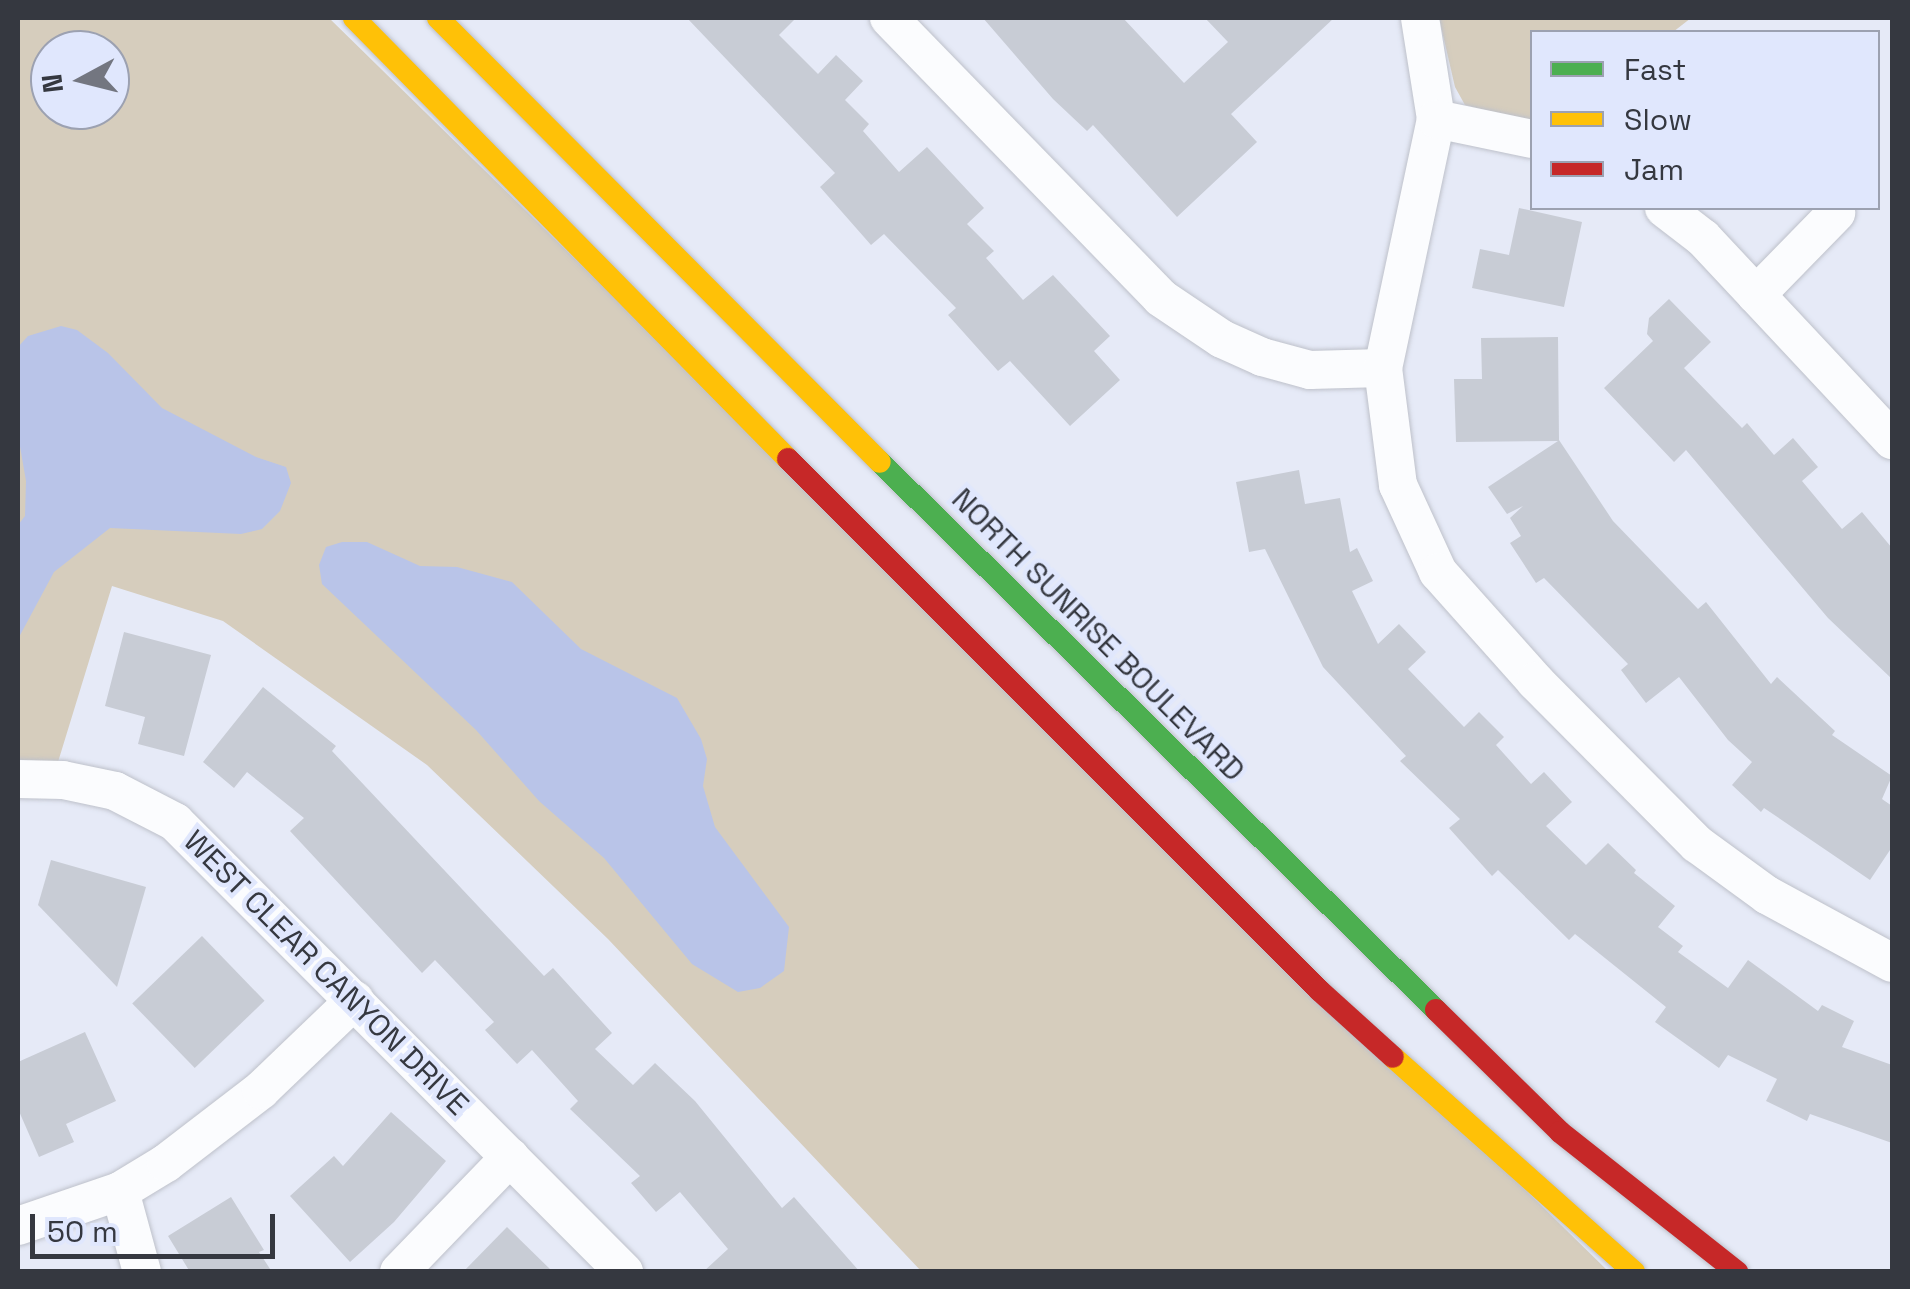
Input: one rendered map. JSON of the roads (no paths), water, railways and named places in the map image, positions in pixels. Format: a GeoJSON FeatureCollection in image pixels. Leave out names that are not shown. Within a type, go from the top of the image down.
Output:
{"type":"FeatureCollection","features":[{"type":"Feature","properties":{"kind":"street"},"geometry":{"type":"LineString","coordinates":[[354,18],[804,477],[1320,991],[1634,1272]]}},
{"type":"Feature","properties":{"kind":"street","name":"NORTH SUNRISE BOULEVARD"},"geometry":{"type":"LineString","coordinates":[[438,18],[858,440],[1546,1118],[1737,1272]]}},
{"type":"Feature","properties":{"kind":"street"},"geometry":{"type":"LineString","coordinates":[[889,18],[1161,298],[1222,339],[1262,357],[1310,370],[1383,368]]}},
{"type":"Feature","properties":{"kind":"street"},"geometry":{"type":"LineString","coordinates":[[1420,18],[1436,119],[1383,368],[1398,485],[1438,572],[1535,682],[1697,844],[1766,896],[1892,963]]}},
{"type":"Feature","properties":{"kind":"street"},"geometry":{"type":"LineString","coordinates":[[1436,119],[1530,139]]}},
{"type":"Feature","properties":{"kind":"street"},"geometry":{"type":"LineString","coordinates":[[1667,210],[1703,238],[1892,440]]}},
{"type":"Feature","properties":{"kind":"street"},"geometry":{"type":"LineString","coordinates":[[1756,295],[1836,212]]}},
{"type":"Feature","properties":{"kind":"street","name":"WEST CLEAR CANYON DRIVE"},"geometry":{"type":"LineString","coordinates":[[18,780],[63,780],[116,791],[174,822],[624,1272]]}},
{"type":"Feature","properties":{"kind":"street"},"geometry":{"type":"LineString","coordinates":[[18,1226],[120,1191],[166,1164],[261,1090],[355,1000]]}},
{"type":"Feature","properties":{"kind":"street"},"geometry":{"type":"LineString","coordinates":[[399,1272],[510,1157]]}},
{"type":"Feature","properties":{"kind":"street"},"geometry":{"type":"LineString","coordinates":[[120,1191],[142,1272]]}},
{"type":"Feature","properties":{"kind":"water"},"geometry":{"type":"Polygon","coordinates":[[[61,326],[77,330],[108,353],[162,408],[256,457],[286,467],[291,483],[280,511],[262,529],[241,534],[110,528],[54,572],[18,639],[18,525],[25,516],[26,481],[18,435],[18,347],[28,336],[61,326]]]}},
{"type":"Feature","properties":{"kind":"water"},"geometry":{"type":"Polygon","coordinates":[[[342,542],[367,542],[420,566],[457,567],[512,582],[581,649],[677,698],[701,739],[707,759],[703,786],[715,827],[789,927],[784,971],[760,988],[738,992],[692,964],[604,858],[539,801],[476,730],[322,584],[319,565],[326,547],[342,542]]]}}]}
